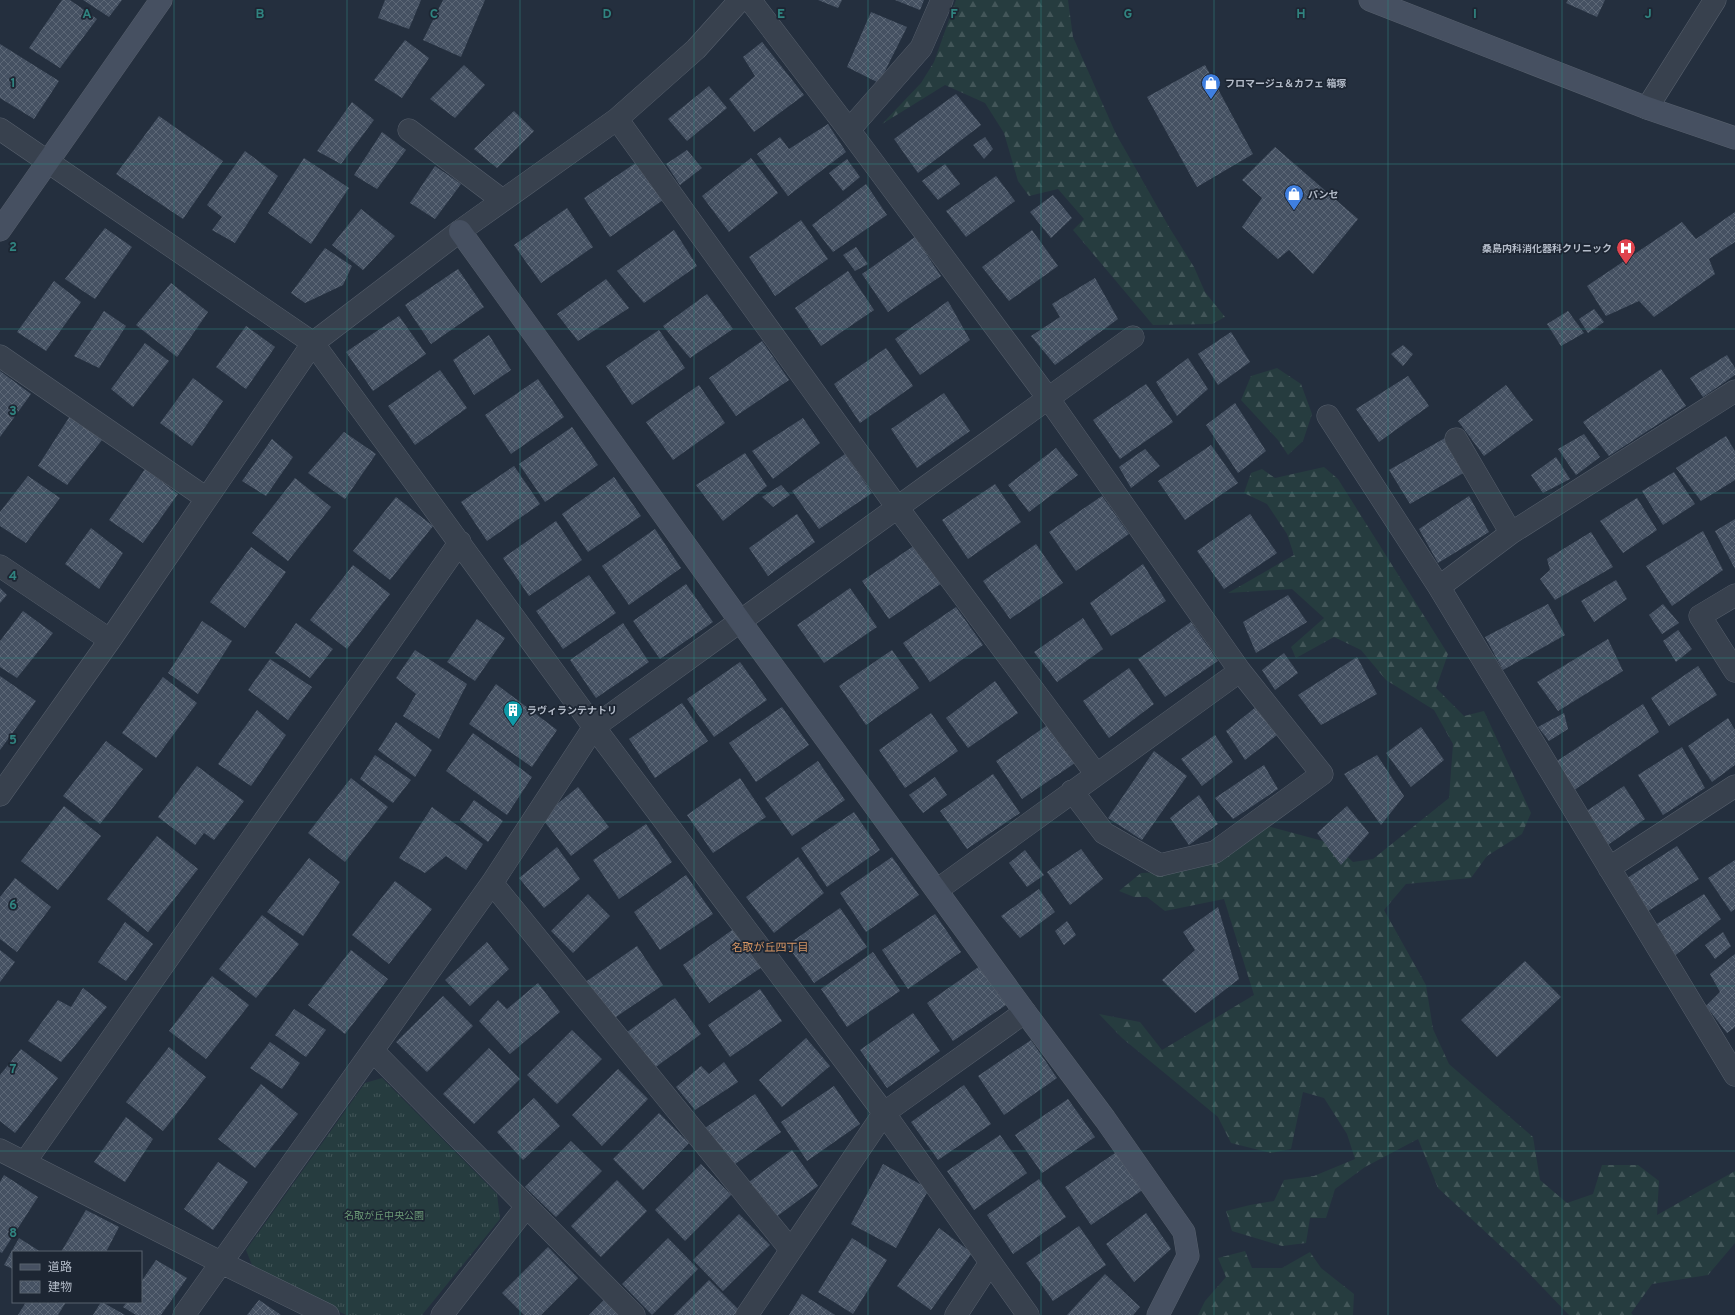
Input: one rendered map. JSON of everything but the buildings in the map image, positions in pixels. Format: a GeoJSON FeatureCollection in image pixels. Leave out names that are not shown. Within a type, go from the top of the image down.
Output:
{"type":"FeatureCollection","features":[{"type":"Feature","properties":{"kind":"street"},"geometry":{"type":"LineString","coordinates":[[0,230],[161,0]]}},
{"type":"Feature","properties":{"kind":"street"},"geometry":{"type":"LineString","coordinates":[[2,787],[110,640],[313,344],[460,231],[617,119],[696,49],[740,0]]}},
{"type":"Feature","properties":{"kind":"street"},"geometry":{"type":"LineString","coordinates":[[750,0],[849,130],[1048,398],[1240,671],[1322,774],[1214,852],[1160,865],[1104,833],[1072,791]]}},
{"type":"Feature","properties":{"kind":"street"},"geometry":{"type":"LineString","coordinates":[[849,130],[921,48],[942,0]]}},
{"type":"Feature","properties":{"kind":"street"},"geometry":{"type":"LineString","coordinates":[[1370,0],[1647,108],[1735,138]]}},
{"type":"Feature","properties":{"kind":"street"},"geometry":{"type":"LineString","coordinates":[[1647,108],[1715,0]]}},
{"type":"Feature","properties":{"kind":"street"},"geometry":{"type":"LineString","coordinates":[[617,119],[897,507],[1096,774]]}},
{"type":"Feature","properties":{"kind":"street"},"geometry":{"type":"LineString","coordinates":[[0,129],[313,344],[460,542],[594,727],[884,1114],[1028,1315]]}},
{"type":"Feature","properties":{"kind":"street"},"geometry":{"type":"LineString","coordinates":[[409,130],[502,200]]}},
{"type":"Feature","properties":{"kind":"street"},"geometry":{"type":"LineString","coordinates":[[460,231],[740,621],[937,890],[1024,1012],[1105,1119],[1184,1232],[1188,1256],[1158,1315]]}},
{"type":"Feature","properties":{"kind":"street"},"geometry":{"type":"LineString","coordinates":[[184,1315],[220,1262],[374,1051],[492,882],[594,727],[1133,337]]}},
{"type":"Feature","properties":{"kind":"street"},"geometry":{"type":"LineString","coordinates":[[0,356],[206,498]]}},
{"type":"Feature","properties":{"kind":"street"},"geometry":{"type":"LineString","coordinates":[[1440,587],[1511,533],[1735,391]]}},
{"type":"Feature","properties":{"kind":"street"},"geometry":{"type":"LineString","coordinates":[[1328,416],[1440,587],[1609,868],[1733,1068]]}},
{"type":"Feature","properties":{"kind":"street"},"geometry":{"type":"LineString","coordinates":[[1456,439],[1511,533]]}},
{"type":"Feature","properties":{"kind":"street"},"geometry":{"type":"LineString","coordinates":[[25,1162],[460,542]]}},
{"type":"Feature","properties":{"kind":"street"},"geometry":{"type":"LineString","coordinates":[[0,566],[110,640]]}},
{"type":"Feature","properties":{"kind":"street"},"geometry":{"type":"LineString","coordinates":[[1735,595],[1700,616],[1735,671]]}},
{"type":"Feature","properties":{"kind":"street"},"geometry":{"type":"LineString","coordinates":[[937,890],[1240,671]]}},
{"type":"Feature","properties":{"kind":"street"},"geometry":{"type":"LineString","coordinates":[[1609,868],[1735,786]]}},
{"type":"Feature","properties":{"kind":"street"},"geometry":{"type":"LineString","coordinates":[[492,882],[791,1250]]}},
{"type":"Feature","properties":{"kind":"street"},"geometry":{"type":"LineString","coordinates":[[747,1315],[884,1114],[1024,1012]]}},
{"type":"Feature","properties":{"kind":"street"},"geometry":{"type":"LineString","coordinates":[[374,1051],[634,1315]]}},
{"type":"Feature","properties":{"kind":"street"},"geometry":{"type":"LineString","coordinates":[[0,1150],[328,1315]]}},
{"type":"Feature","properties":{"kind":"street"},"geometry":{"type":"LineString","coordinates":[[442,1315],[526,1207]]}},
{"type":"Feature","properties":{"kind":"street"},"geometry":{"type":"LineString","coordinates":[[956,1315],[990,1263]]}},
{"type":"Feature","properties":{"kind":"green space"},"geometry":{"type":"Polygon","coordinates":[[[956,0],[1068,0],[1073,37],[1116,134],[1169,227],[1194,267],[1205,292],[1225,317],[1212,324],[1153,325],[1073,230],[1084,219],[1058,189],[1029,196],[1018,181],[1004,133],[985,103],[945,85],[882,124],[921,83],[934,62],[956,0]]]}},
{"type":"Feature","properties":{"kind":"green space"},"geometry":{"type":"Polygon","coordinates":[[[1277,368],[1301,384],[1312,414],[1303,441],[1288,455],[1278,440],[1241,400],[1251,376],[1277,368]]]}},
{"type":"Feature","properties":{"kind":"green space"},"geometry":{"type":"Polygon","coordinates":[[[1324,467],[1338,479],[1448,654],[1436,688],[1464,716],[1484,711],[1531,813],[1522,834],[1487,856],[1471,878],[1406,884],[1384,910],[1426,985],[1433,1029],[1449,1064],[1533,1137],[1540,1180],[1567,1203],[1593,1194],[1602,1165],[1638,1165],[1659,1181],[1657,1215],[1735,1171],[1735,1243],[1708,1275],[1652,1284],[1631,1313],[1633,1315],[1569,1315],[1519,1263],[1438,1188],[1418,1139],[1365,1167],[1335,1189],[1326,1218],[1310,1218],[1306,1243],[1282,1246],[1232,1231],[1226,1211],[1274,1201],[1284,1180],[1314,1176],[1355,1159],[1347,1134],[1324,1098],[1303,1092],[1291,1149],[1271,1153],[1231,1143],[1218,1117],[1122,1038],[1099,1014],[1140,1022],[1162,1050],[1254,995],[1224,899],[1165,911],[1147,897],[1134,897],[1119,891],[1141,873],[1186,871],[1216,861],[1267,826],[1334,844],[1353,862],[1373,859],[1449,798],[1453,744],[1434,710],[1386,680],[1361,650],[1334,637],[1296,658],[1291,647],[1324,618],[1292,589],[1228,593],[1294,555],[1287,534],[1267,504],[1244,493],[1251,473],[1262,469],[1275,478],[1324,467]]]}},
{"type":"Feature","properties":{"kind":"green space","name":"名取が丘中央公園"},"geometry":{"type":"Polygon","coordinates":[[[382,1078],[497,1194],[500,1219],[422,1315],[346,1315],[254,1270],[246,1250],[365,1083],[382,1078]]]}},
{"type":"Feature","properties":{"kind":"green space"},"geometry":{"type":"Polygon","coordinates":[[[1245,1251],[1252,1268],[1282,1268],[1310,1252],[1321,1268],[1354,1294],[1353,1315],[1198,1315],[1205,1301],[1226,1277],[1218,1258],[1245,1251]]]}},
{"type":"Feature","properties":{"kind":"place","name":"フロマージュ＆カフェ 箱塚"},"geometry":{"type":"Point","coordinates":[1211,100]}},
{"type":"Feature","properties":{"kind":"place","name":"パンセ"},"geometry":{"type":"Point","coordinates":[1294,211]}},
{"type":"Feature","properties":{"kind":"place","name":"桑島内科消化器科クリニック"},"geometry":{"type":"Point","coordinates":[1626,265]}},
{"type":"Feature","properties":{"kind":"place","name":"ラヴィランテナトリ"},"geometry":{"type":"Point","coordinates":[513,727]}},
{"type":"Feature","properties":{"kind":"district","name":"名取が丘四丁目"},"geometry":{"type":"Point","coordinates":[770,947]}}]}
